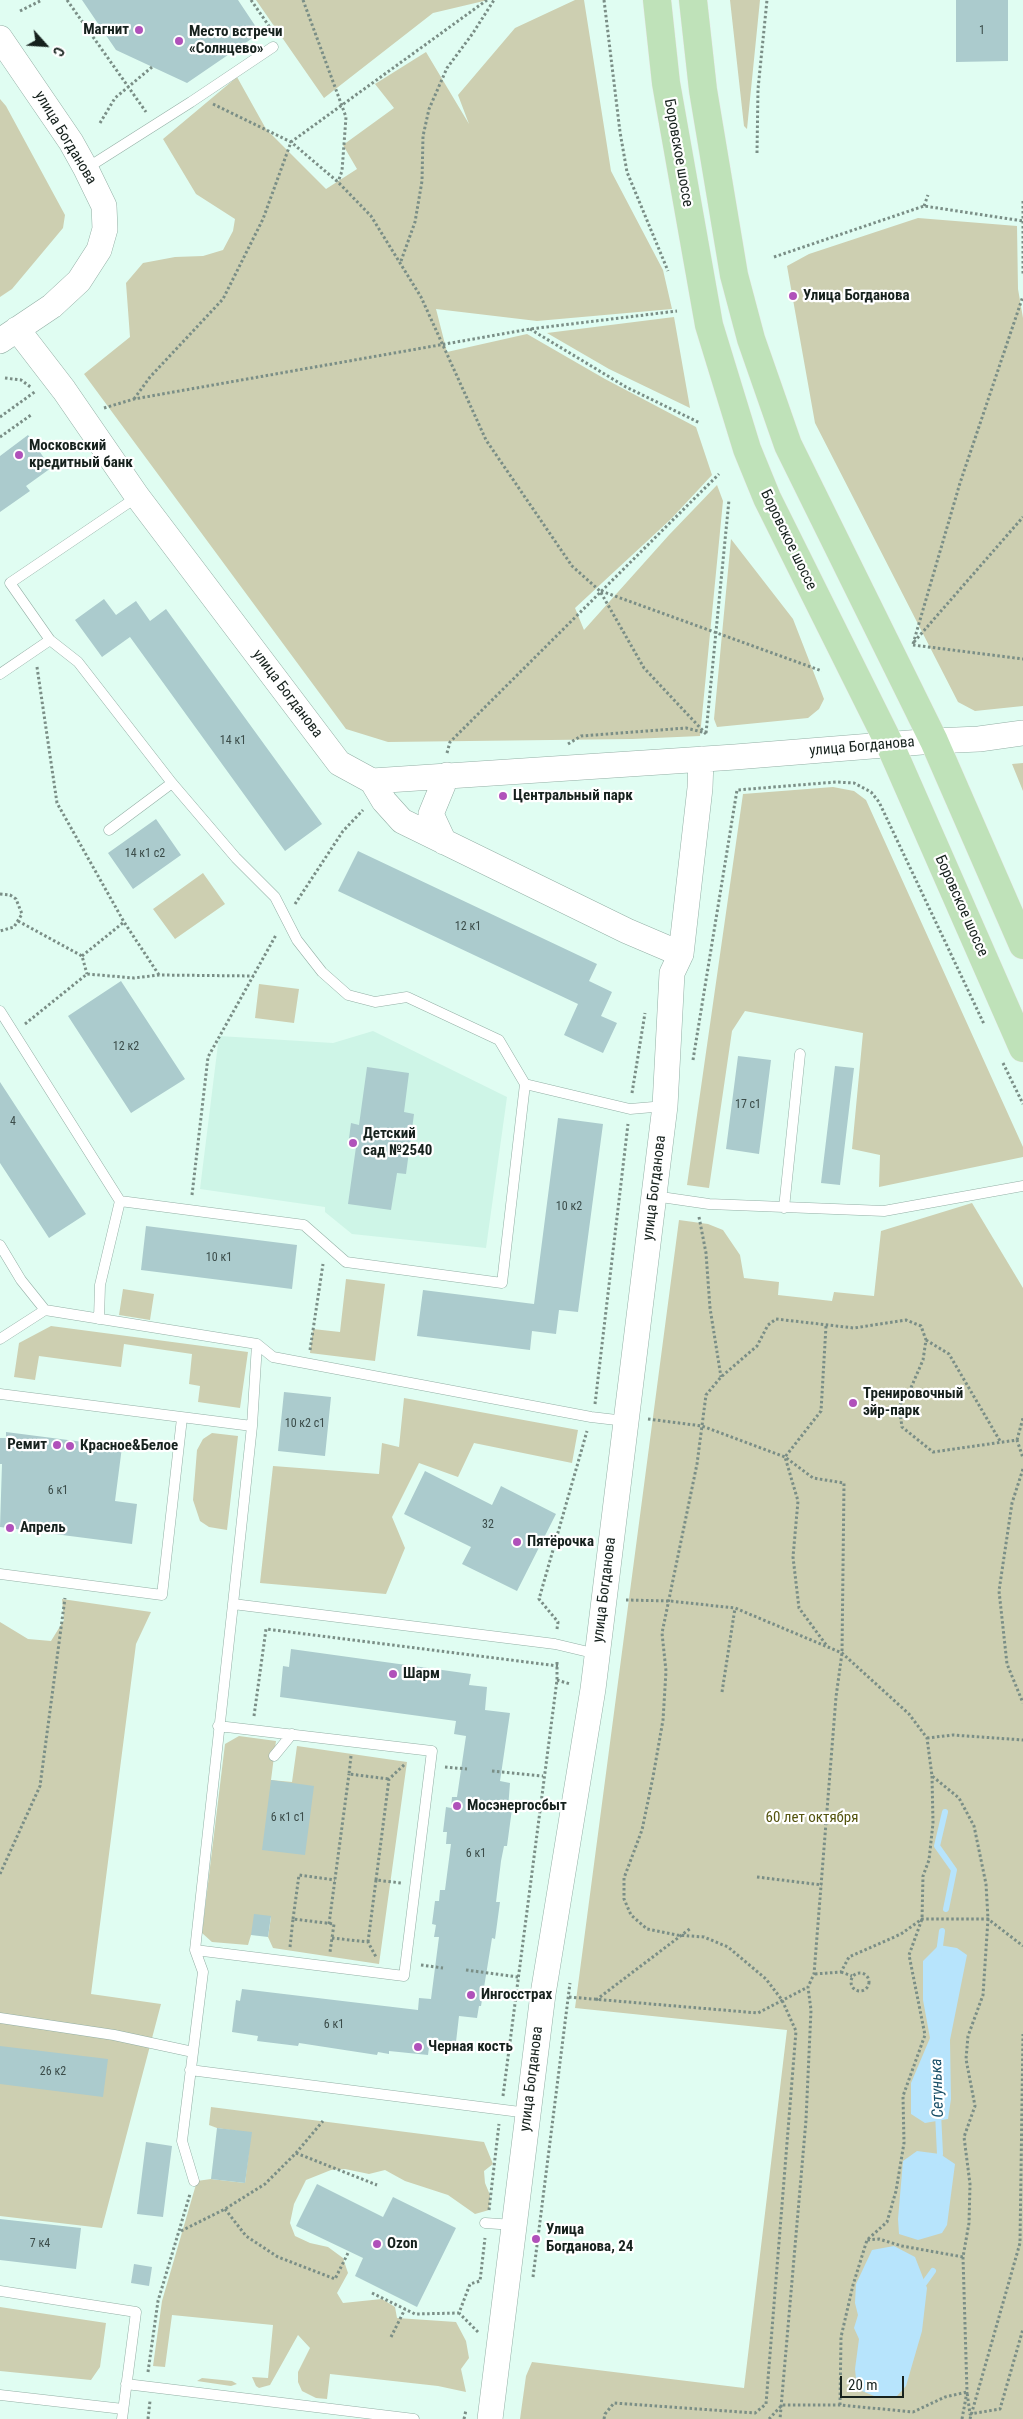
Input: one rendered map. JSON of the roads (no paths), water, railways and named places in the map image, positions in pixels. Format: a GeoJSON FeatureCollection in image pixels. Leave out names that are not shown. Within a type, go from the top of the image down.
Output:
{"type":"FeatureCollection","features":[{"type":"Feature","properties":{"kind":"main road","name":"Боровское шоссе"},"geometry":{"type":"LineString","coordinates":[[657,0],[666,83],[709,325],[722,372],[767,498],[890,745],[1013,1055]]}},
{"type":"Feature","properties":{"kind":"main road"},"geometry":{"type":"LineString","coordinates":[[693,0],[702,90],[734,275],[751,339],[788,445],[934,741],[1023,945]]}},
{"type":"Feature","properties":{"kind":"street","name":"улица Богданова"},"geometry":{"type":"LineString","coordinates":[[0,38],[71,142],[86,169],[104,206],[105,229],[99,250],[79,281],[52,306],[8,335],[64,390],[138,496],[339,763],[371,793],[447,765],[701,759],[979,739],[1023,733]]}},
{"type":"Feature","properties":{"kind":"street","name":"улица Богданова"},"geometry":{"type":"LineString","coordinates":[[490,2419],[543,1994],[636,1420],[654,1196],[665,1106],[672,973],[681,954],[700,788],[701,759]]}},
{"type":"Feature","properties":{"kind":"street"},"geometry":{"type":"LineString","coordinates":[[444,842],[431,814],[447,765]]}},
{"type":"Feature","properties":{"kind":"street"},"geometry":{"type":"LineString","coordinates":[[371,793],[384,801],[402,821],[627,931],[681,954]]}},
{"type":"Feature","properties":{"kind":"lane"},"geometry":{"type":"LineString","coordinates":[[86,169],[273,47]]}},
{"type":"Feature","properties":{"kind":"lane"},"geometry":{"type":"LineString","coordinates":[[120,1201],[304,1225],[346,1262],[502,1283],[525,1084],[499,1040],[407,997],[376,1002],[348,995],[322,972],[297,940],[275,897],[236,858],[172,783],[78,662],[50,640],[10,583],[138,496]]}},
{"type":"Feature","properties":{"kind":"lane"},"geometry":{"type":"LineString","coordinates":[[0,674],[50,640]]}},
{"type":"Feature","properties":{"kind":"lane"},"geometry":{"type":"LineString","coordinates":[[109,830],[172,783]]}},
{"type":"Feature","properties":{"kind":"lane"},"geometry":{"type":"LineString","coordinates":[[0,1010],[120,1201],[100,1285],[99,1319]]}},
{"type":"Feature","properties":{"kind":"lane"},"geometry":{"type":"LineString","coordinates":[[784,1208],[800,1054]]}},
{"type":"Feature","properties":{"kind":"lane"},"geometry":{"type":"LineString","coordinates":[[525,1084],[630,1109],[665,1106]]}},
{"type":"Feature","properties":{"kind":"lane"},"geometry":{"type":"LineString","coordinates":[[654,1196],[696,1202],[784,1208],[884,1211],[1023,1186]]}},
{"type":"Feature","properties":{"kind":"lane"},"geometry":{"type":"LineString","coordinates":[[0,1245],[21,1280],[45,1310],[257,1344],[273,1357],[591,1417],[636,1420]]}},
{"type":"Feature","properties":{"kind":"lane"},"geometry":{"type":"LineString","coordinates":[[0,1341],[45,1310]]}},
{"type":"Feature","properties":{"kind":"lane"},"geometry":{"type":"LineString","coordinates":[[194,2181],[182,2141],[203,1972],[195,1950],[252,1426],[257,1344]]}},
{"type":"Feature","properties":{"kind":"lane"},"geometry":{"type":"LineString","coordinates":[[0,1394],[252,1426]]}},
{"type":"Feature","properties":{"kind":"lane"},"geometry":{"type":"LineString","coordinates":[[0,1574],[162,1595],[182,1418]]}},
{"type":"Feature","properties":{"kind":"lane"},"geometry":{"type":"LineString","coordinates":[[233,1604],[555,1644],[597,1654]]}},
{"type":"Feature","properties":{"kind":"lane"},"geometry":{"type":"LineString","coordinates":[[195,1950],[404,1976],[432,1751],[218,1726]]}},
{"type":"Feature","properties":{"kind":"lane"},"geometry":{"type":"LineString","coordinates":[[274,1756],[292,1734]]}},
{"type":"Feature","properties":{"kind":"lane"},"geometry":{"type":"LineString","coordinates":[[0,2018],[114,2035],[193,2052]]}},
{"type":"Feature","properties":{"kind":"lane"},"geometry":{"type":"LineString","coordinates":[[190,2070],[528,2113]]}},
{"type":"Feature","properties":{"kind":"lane"},"geometry":{"type":"LineString","coordinates":[[486,2223],[514,2226]]}},
{"type":"Feature","properties":{"kind":"lane"},"geometry":{"type":"LineString","coordinates":[[0,2291],[136,2312],[122,2414],[0,2395]]}},
{"type":"Feature","properties":{"kind":"lane"},"geometry":{"type":"LineString","coordinates":[[126,2384],[414,2419]]}},
{"type":"Feature","properties":{"kind":"water"},"geometry":{"type":"Polygon","coordinates":[[[939,1945],[957,1948],[967,1955],[950,2040],[951,2099],[948,2119],[925,2123],[911,2114],[911,2083],[930,2038],[923,2000],[923,1961],[939,1945]]]}},
{"type":"Feature","properties":{"kind":"water"},"geometry":{"type":"Polygon","coordinates":[[[917,2151],[940,2154],[955,2164],[947,2225],[942,2233],[918,2240],[899,2234],[898,2219],[903,2161],[917,2151]]]}},
{"type":"Feature","properties":{"kind":"water"},"geometry":{"type":"Polygon","coordinates":[[[894,2246],[915,2257],[927,2288],[922,2331],[906,2386],[897,2396],[879,2398],[857,2389],[855,2369],[859,2339],[854,2328],[858,2315],[855,2303],[856,2284],[872,2250],[894,2246]]]}},
{"type":"Feature","properties":{"kind":"waterway","name":"Сетунька"},"geometry":{"type":"LineString","coordinates":[[945,1812],[937,1846],[954,1870],[946,1909]]}},
{"type":"Feature","properties":{"kind":"waterway","name":"Сетунька"},"geometry":{"type":"LineString","coordinates":[[939,1953],[942,1931]]}},
{"type":"Feature","properties":{"kind":"waterway","name":"Сетунька"},"geometry":{"type":"LineString","coordinates":[[938,2113],[940,2154],[938,2162]]}},
{"type":"Feature","properties":{"kind":"waterway","name":"Сетунька"},"geometry":{"type":"LineString","coordinates":[[920,2289],[933,2271]]}},
{"type":"Feature","properties":{"kind":"place","name":"Магнит"},"geometry":{"type":"Point","coordinates":[139,30]}},
{"type":"Feature","properties":{"kind":"place","name":"Место встречи «Солнцево»"},"geometry":{"type":"Point","coordinates":[179,41]}},
{"type":"Feature","properties":{"kind":"place","name":"Улица Богданова"},"geometry":{"type":"Point","coordinates":[793,296]}},
{"type":"Feature","properties":{"kind":"place","name":"Московский кредитный банк"},"geometry":{"type":"Point","coordinates":[19,455]}},
{"type":"Feature","properties":{"kind":"place","name":"Центральный парк"},"geometry":{"type":"Point","coordinates":[503,796]}},
{"type":"Feature","properties":{"kind":"place","name":"Детский сад №2540"},"geometry":{"type":"Point","coordinates":[353,1143]}},
{"type":"Feature","properties":{"kind":"place","name":"Тренировочный эйр-парк"},"geometry":{"type":"Point","coordinates":[853,1403]}},
{"type":"Feature","properties":{"kind":"place","name":"Ремит"},"geometry":{"type":"Point","coordinates":[57,1445]}},
{"type":"Feature","properties":{"kind":"place","name":"Красное&Белое"},"geometry":{"type":"Point","coordinates":[70,1446]}},
{"type":"Feature","properties":{"kind":"place","name":"Апрель"},"geometry":{"type":"Point","coordinates":[10,1528]}},
{"type":"Feature","properties":{"kind":"place","name":"Пятёрочка"},"geometry":{"type":"Point","coordinates":[517,1542]}},
{"type":"Feature","properties":{"kind":"place","name":"Шарм"},"geometry":{"type":"Point","coordinates":[393,1674]}},
{"type":"Feature","properties":{"kind":"place","name":"Мосэнергосбыт"},"geometry":{"type":"Point","coordinates":[457,1806]}},
{"type":"Feature","properties":{"kind":"place","name":"Ингосстрах"},"geometry":{"type":"Point","coordinates":[471,1995]}},
{"type":"Feature","properties":{"kind":"place","name":"Черная кость"},"geometry":{"type":"Point","coordinates":[418,2047]}},
{"type":"Feature","properties":{"kind":"place","name":"Улица Богданова, 24"},"geometry":{"type":"Point","coordinates":[536,2239]}},
{"type":"Feature","properties":{"kind":"place","name":"Ozon"},"geometry":{"type":"Point","coordinates":[377,2244]}},
{"type":"Feature","properties":{"kind":"park label","name":"60 лет октября"},"geometry":{"type":"Point","coordinates":[812,1818]}}]}
